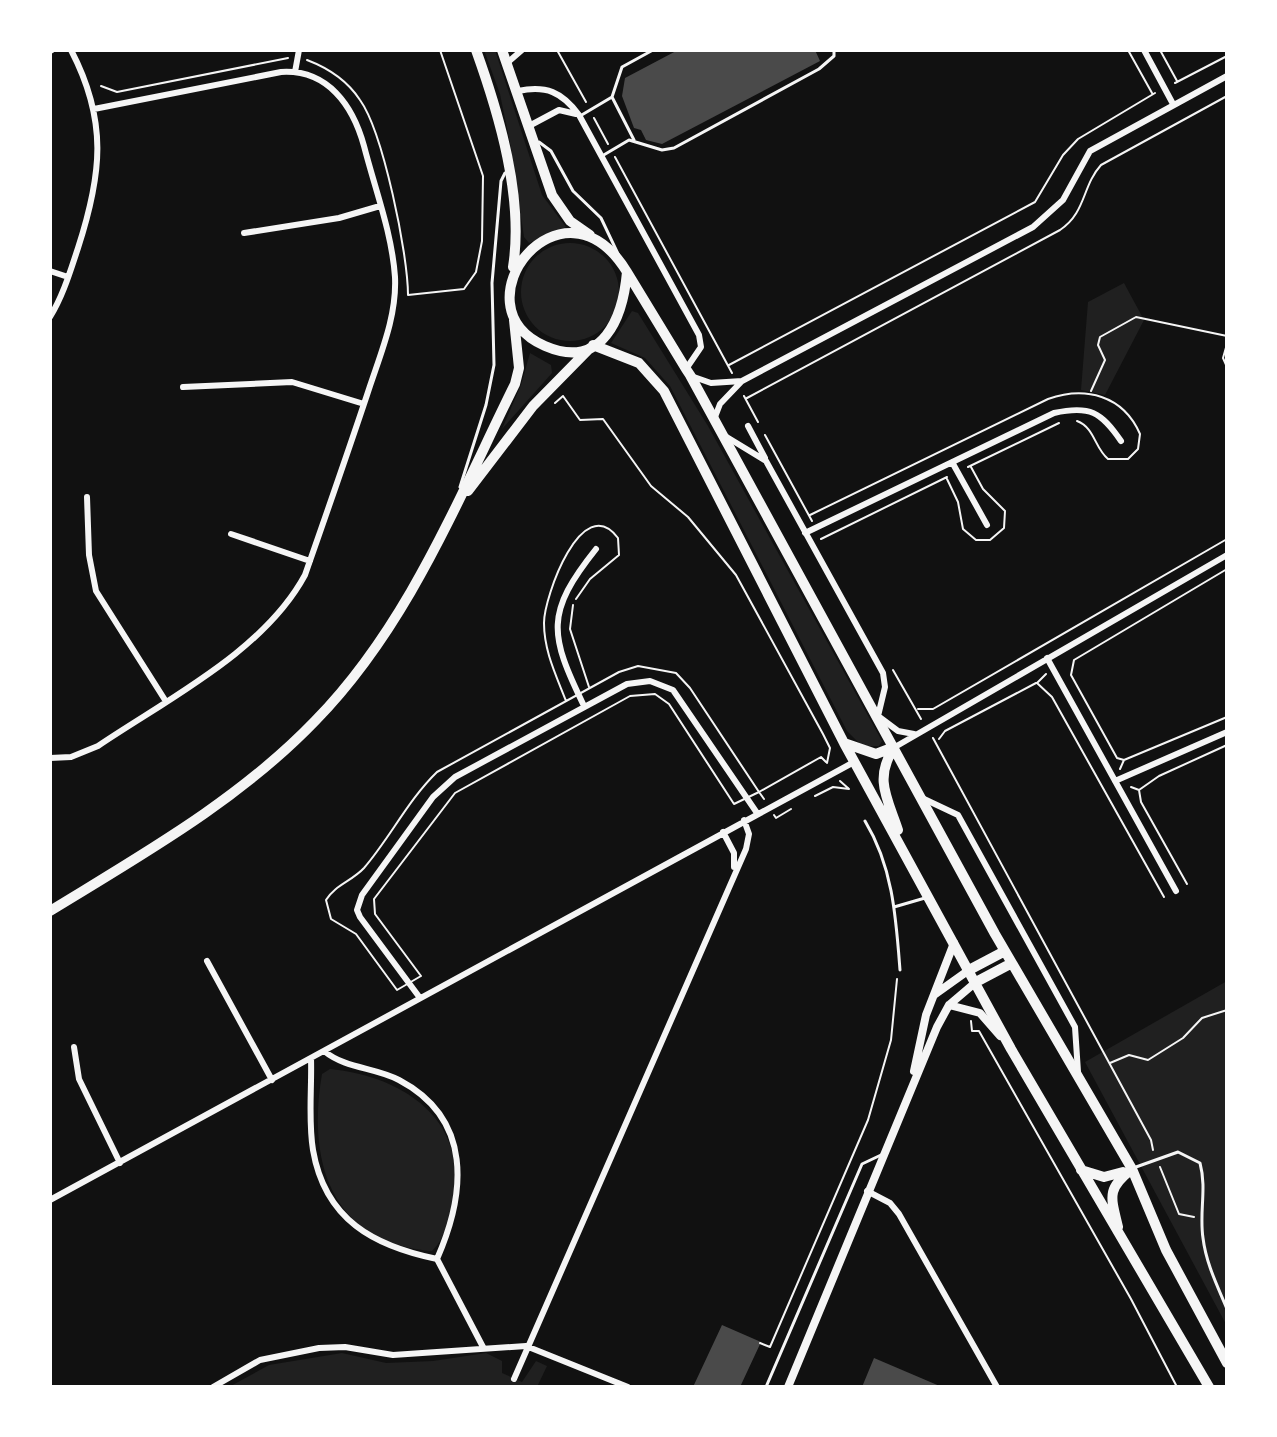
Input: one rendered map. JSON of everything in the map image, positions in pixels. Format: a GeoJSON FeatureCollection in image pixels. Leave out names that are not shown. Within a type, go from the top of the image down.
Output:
{"type":"FeatureCollection","features":[{"type":"Feature","properties":{"kind":"main road"},"geometry":{"type":"LineString","coordinates":[[50,911],[221,803],[316,721],[387,631],[453,512],[515,384],[519,368],[511,279],[516,232],[499,119],[476,50]]}},
{"type":"Feature","properties":{"kind":"main road"},"geometry":{"type":"LineString","coordinates":[[502,50],[552,195],[562,212],[600,242],[624,267],[688,372],[1005,951],[1132,1169],[1166,1250],[1227,1363]]}},
{"type":"Feature","properties":{"kind":"main road"},"geometry":{"type":"LineString","coordinates":[[511,279],[518,262],[530,248],[546,238],[574,234],[600,242]]}},
{"type":"Feature","properties":{"kind":"main road"},"geometry":{"type":"LineString","coordinates":[[453,512],[508,435],[592,346],[617,324],[623,310],[624,267]]}},
{"type":"Feature","properties":{"kind":"main road"},"geometry":{"type":"LineString","coordinates":[[513,310],[520,325],[544,345],[559,350],[592,346],[639,363],[664,391],[854,762],[1011,1049],[1209,1387]]}},
{"type":"Feature","properties":{"kind":"main road"},"geometry":{"type":"LineString","coordinates":[[844,743],[876,754],[894,747]]}},
{"type":"Feature","properties":{"kind":"main road"},"geometry":{"type":"LineString","coordinates":[[894,747],[882,767],[883,785],[906,855]]}},
{"type":"Feature","properties":{"kind":"main road"},"geometry":{"type":"LineString","coordinates":[[969,970],[1005,951]]}},
{"type":"Feature","properties":{"kind":"main road"},"geometry":{"type":"LineString","coordinates":[[976,982],[1012,963]]}},
{"type":"Feature","properties":{"kind":"main road"},"geometry":{"type":"LineString","coordinates":[[1081,1170],[1104,1177],[1132,1169]]}},
{"type":"Feature","properties":{"kind":"main road"},"geometry":{"type":"LineString","coordinates":[[1120,1237],[1111,1193],[1116,1181],[1132,1169]]}},
{"type":"Feature","properties":{"kind":"street"},"geometry":{"type":"LineString","coordinates":[[50,317],[68,277],[97,179],[94,109],[71,50]]}},
{"type":"Feature","properties":{"kind":"street"},"geometry":{"type":"LineString","coordinates":[[295,72],[299,50]]}},
{"type":"Feature","properties":{"kind":"street"},"geometry":{"type":"LineString","coordinates":[[507,63],[522,50]]}},
{"type":"Feature","properties":{"kind":"street"},"geometry":{"type":"LineString","coordinates":[[1144,50],[1173,104]]}},
{"type":"Feature","properties":{"kind":"street"},"geometry":{"type":"LineString","coordinates":[[50,758],[85,753],[264,631],[290,600],[310,561],[364,404],[388,332],[394,295],[393,260],[352,112],[332,88],[295,72],[267,74],[94,109]]}},
{"type":"Feature","properties":{"kind":"street"},"geometry":{"type":"LineString","coordinates":[[714,420],[720,404],[739,383],[1033,227],[1063,200],[1090,151],[1227,76]]}},
{"type":"Feature","properties":{"kind":"street"},"geometry":{"type":"LineString","coordinates":[[518,91],[534,88],[555,91],[579,116],[699,335],[701,347],[688,372],[711,383],[739,383]]}},
{"type":"Feature","properties":{"kind":"street"},"geometry":{"type":"LineString","coordinates":[[531,132],[559,110],[579,116]]}},
{"type":"Feature","properties":{"kind":"street"},"geometry":{"type":"LineString","coordinates":[[244,233],[339,218],[380,206]]}},
{"type":"Feature","properties":{"kind":"street"},"geometry":{"type":"LineString","coordinates":[[50,271],[68,277]]}},
{"type":"Feature","properties":{"kind":"street"},"geometry":{"type":"LineString","coordinates":[[183,387],[292,382],[364,404]]}},
{"type":"Feature","properties":{"kind":"street"},"geometry":{"type":"LineString","coordinates":[[805,533],[1054,413],[1072,409],[1092,411],[1106,419],[1121,441]]}},
{"type":"Feature","properties":{"kind":"street"},"geometry":{"type":"LineString","coordinates":[[748,426],[883,673],[885,687],[878,716],[898,731],[914,734]]}},
{"type":"Feature","properties":{"kind":"street"},"geometry":{"type":"LineString","coordinates":[[722,434],[766,461]]}},
{"type":"Feature","properties":{"kind":"street"},"geometry":{"type":"LineString","coordinates":[[952,462],[987,525]]}},
{"type":"Feature","properties":{"kind":"street"},"geometry":{"type":"LineString","coordinates":[[87,497],[89,555],[96,591],[165,700]]}},
{"type":"Feature","properties":{"kind":"street"},"geometry":{"type":"LineString","coordinates":[[231,534],[310,561]]}},
{"type":"Feature","properties":{"kind":"street"},"geometry":{"type":"LineString","coordinates":[[584,706],[559,643],[557,611],[568,586],[596,549]]}},
{"type":"Feature","properties":{"kind":"street"},"geometry":{"type":"LineString","coordinates":[[894,747],[1227,555]]}},
{"type":"Feature","properties":{"kind":"street"},"geometry":{"type":"LineString","coordinates":[[1047,658],[1176,891]]}},
{"type":"Feature","properties":{"kind":"street"},"geometry":{"type":"LineString","coordinates":[[420,998],[360,917],[358,904],[362,895],[442,787],[584,706],[637,681],[662,683],[682,700],[757,813]]}},
{"type":"Feature","properties":{"kind":"street"},"geometry":{"type":"LineString","coordinates":[[1115,781],[1227,732]]}},
{"type":"Feature","properties":{"kind":"street"},"geometry":{"type":"LineString","coordinates":[[50,1200],[854,762]]}},
{"type":"Feature","properties":{"kind":"street"},"geometry":{"type":"LineString","coordinates":[[922,798],[958,815],[1075,1027],[1078,1072]]}},
{"type":"Feature","properties":{"kind":"street"},"geometry":{"type":"LineString","coordinates":[[514,1379],[746,849],[749,834],[744,820]]}},
{"type":"Feature","properties":{"kind":"street"},"geometry":{"type":"LineString","coordinates":[[723,832],[734,853],[735,871]]}},
{"type":"Feature","properties":{"kind":"street"},"geometry":{"type":"LineString","coordinates":[[911,1088],[934,995],[954,942]]}},
{"type":"Feature","properties":{"kind":"street"},"geometry":{"type":"LineString","coordinates":[[207,961],[272,1080]]}},
{"type":"Feature","properties":{"kind":"street"},"geometry":{"type":"LineString","coordinates":[[934,995],[969,970]]}},
{"type":"Feature","properties":{"kind":"street"},"geometry":{"type":"LineString","coordinates":[[788,1387],[867,1191],[887,1154],[911,1088],[949,1005],[976,982]]}},
{"type":"Feature","properties":{"kind":"street"},"geometry":{"type":"LineString","coordinates":[[949,1005],[980,1013],[1011,1049]]}},
{"type":"Feature","properties":{"kind":"street"},"geometry":{"type":"LineString","coordinates":[[74,1047],[79,1079],[120,1163]]}},
{"type":"Feature","properties":{"kind":"street"},"geometry":{"type":"LineString","coordinates":[[324,1051],[343,1064],[388,1075],[408,1086],[438,1114],[448,1131],[459,1169],[459,1193],[451,1228],[437,1259]]}},
{"type":"Feature","properties":{"kind":"street"},"geometry":{"type":"LineString","coordinates":[[311,1058],[313,1153],[337,1207],[355,1228],[381,1244],[437,1259],[483,1347]]}},
{"type":"Feature","properties":{"kind":"street"},"geometry":{"type":"LineString","coordinates":[[867,1191],[890,1203],[899,1214],[997,1387]]}},
{"type":"Feature","properties":{"kind":"street"},"geometry":{"type":"LineString","coordinates":[[213,1387],[260,1360],[319,1348],[345,1347],[393,1355],[526,1346],[628,1387]]}},
{"type":"Feature","properties":{"kind":"lane"},"geometry":{"type":"LineString","coordinates":[[579,116],[612,97],[622,67],[653,50]]}},
{"type":"Feature","properties":{"kind":"lane"},"geometry":{"type":"LineString","coordinates":[[602,156],[634,140],[662,150],[674,148],[819,69],[834,56],[834,50]]}},
{"type":"Feature","properties":{"kind":"lane"},"geometry":{"type":"LineString","coordinates":[[612,97],[634,140]]}},
{"type":"Feature","properties":{"kind":"lane"},"geometry":{"type":"LineString","coordinates":[[531,132],[551,151],[573,191],[601,218],[624,267]]}},
{"type":"Feature","properties":{"kind":"lane"},"geometry":{"type":"LineString","coordinates":[[453,512],[491,384],[495,349],[492,283],[501,181],[507,170]]}},
{"type":"Feature","properties":{"kind":"lane"},"geometry":{"type":"LineString","coordinates":[[865,821],[881,848],[894,907],[900,970]]}},
{"type":"Feature","properties":{"kind":"lane"},"geometry":{"type":"LineString","coordinates":[[894,907],[929,897]]}},
{"type":"Feature","properties":{"kind":"lane"},"geometry":{"type":"LineString","coordinates":[[1132,1169],[1155,1158],[1184,1152],[1200,1163],[1205,1181],[1203,1218],[1208,1264],[1227,1309]]}},
{"type":"Feature","properties":{"kind":"lane"},"geometry":{"type":"LineString","coordinates":[[766,1387],[862,1164],[874,1156],[887,1154]]}},
{"type":"Feature","properties":{"kind":"path"},"geometry":{"type":"LineString","coordinates":[[557,50],[821,539]]}},
{"type":"Feature","properties":{"kind":"path"},"geometry":{"type":"LineString","coordinates":[[1128,50],[1153,95]]}},
{"type":"Feature","properties":{"kind":"path"},"geometry":{"type":"LineString","coordinates":[[1160,50],[1177,82]]}},
{"type":"Feature","properties":{"kind":"path"},"geometry":{"type":"LineString","coordinates":[[728,366],[1027,208],[1047,187],[1063,155],[1078,139],[1227,56]]}},
{"type":"Feature","properties":{"kind":"path"},"geometry":{"type":"LineString","coordinates":[[484,193],[492,193]]}},
{"type":"Feature","properties":{"kind":"path"},"geometry":{"type":"LineString","coordinates":[[1090,393],[1105,358],[1098,340],[1125,322],[1141,316],[1227,336]]}},
{"type":"Feature","properties":{"kind":"path"},"geometry":{"type":"LineString","coordinates":[[1227,344],[1223,358],[1227,367]]}},
{"type":"Feature","properties":{"kind":"path"},"geometry":{"type":"LineString","coordinates":[[555,403],[563,396],[580,420],[603,419],[651,486],[711,541],[766,627],[823,734],[830,748],[826,762],[833,773]]}},
{"type":"Feature","properties":{"kind":"path"},"geometry":{"type":"LineString","coordinates":[[566,701],[547,650],[545,608],[580,533],[593,525],[602,525],[618,538],[619,555],[579,592],[570,619],[572,641],[590,688]]}},
{"type":"Feature","properties":{"kind":"path"},"geometry":{"type":"LineString","coordinates":[[918,709],[933,709],[1227,539]]}},
{"type":"Feature","properties":{"kind":"path"},"geometry":{"type":"LineString","coordinates":[[938,742],[945,731],[1037,683],[1053,669],[1072,662],[1080,654],[1227,569]]}},
{"type":"Feature","properties":{"kind":"path"},"geometry":{"type":"LineString","coordinates":[[889,662],[911,703],[918,709],[925,728],[938,742],[940,757],[1151,1140],[1155,1158],[1166,1175],[1179,1214],[1203,1218]]}},
{"type":"Feature","properties":{"kind":"path"},"geometry":{"type":"LineString","coordinates":[[1072,662],[1071,675],[1117,758],[1124,760]]}},
{"type":"Feature","properties":{"kind":"path"},"geometry":{"type":"LineString","coordinates":[[638,666],[676,673],[690,688],[759,792],[734,804],[663,698],[642,693],[630,696],[481,778],[444,804],[374,899],[375,914],[421,976],[397,990],[356,934],[331,919],[326,900],[331,892],[350,882],[365,867],[437,772],[590,688],[638,666]]}},
{"type":"Feature","properties":{"kind":"path"},"geometry":{"type":"LineString","coordinates":[[1037,683],[1052,697],[1164,897]]}},
{"type":"Feature","properties":{"kind":"path"},"geometry":{"type":"LineString","coordinates":[[1139,790],[1141,802],[1187,884]]}},
{"type":"Feature","properties":{"kind":"path"},"geometry":{"type":"LineString","coordinates":[[760,1343],[770,1347],[868,1120],[891,1040],[900,970]]}},
{"type":"Feature","properties":{"kind":"path"},"geometry":{"type":"LineString","coordinates":[[1109,1064],[1129,1055],[1148,1060],[1183,1038],[1202,1018],[1227,1010]]}},
{"type":"Feature","properties":{"kind":"shaded area"},"geometry":{"type":"Polygon","coordinates":[[[484,50],[495,50],[542,195],[566,227],[529,243],[524,237],[500,94],[484,50]]]}},
{"type":"Feature","properties":{"kind":"shaded area"},"geometry":{"type":"Polygon","coordinates":[[[570,243],[589,247],[605,257],[615,273],[619,292],[615,311],[605,327],[589,337],[570,341],[551,337],[535,327],[525,311],[521,292],[525,273],[535,257],[551,247],[570,243]]]}},
{"type":"Feature","properties":{"kind":"shaded area"},"geometry":{"type":"Polygon","coordinates":[[[1124,283],[1144,320],[1105,395],[1081,390],[1088,302],[1124,283]]]}},
{"type":"Feature","properties":{"kind":"shaded area"},"geometry":{"type":"Polygon","coordinates":[[[632,311],[638,313],[708,426],[882,741],[879,746],[862,746],[847,731],[670,386],[645,358],[611,343],[632,311]]]}},
{"type":"Feature","properties":{"kind":"shaded area"},"geometry":{"type":"Polygon","coordinates":[[[530,353],[551,365],[552,373],[502,429],[521,385],[530,353]]]}},
{"type":"Feature","properties":{"kind":"shaded area"},"geometry":{"type":"Polygon","coordinates":[[[1227,981],[1227,1326],[1085,1062],[1227,981]]]}},
{"type":"Feature","properties":{"kind":"shaded area"},"geometry":{"type":"Polygon","coordinates":[[[330,1069],[356,1073],[404,1092],[424,1106],[440,1124],[451,1146],[455,1171],[448,1221],[444,1234],[432,1251],[397,1245],[370,1232],[348,1214],[333,1192],[323,1166],[318,1106],[322,1074],[330,1069]]]}},
{"type":"Feature","properties":{"kind":"shaded area"},"geometry":{"type":"Polygon","coordinates":[[[342,1353],[386,1363],[433,1361],[486,1353],[502,1361],[502,1373],[522,1382],[536,1361],[547,1366],[537,1387],[229,1387],[269,1365],[342,1353]]]}},
{"type":"Feature","properties":{"kind":"building"},"geometry":{"type":"Polygon","coordinates":[[[678,50],[815,50],[820,61],[662,144],[646,140],[641,130],[634,128],[622,96],[625,78],[678,50]]]}},
{"type":"Feature","properties":{"kind":"building"},"geometry":{"type":"Polygon","coordinates":[[[722,1325],[761,1342],[740,1387],[693,1387],[722,1325]]]}},
{"type":"Feature","properties":{"kind":"building"},"geometry":{"type":"Polygon","coordinates":[[[874,1358],[942,1387],[862,1387],[874,1358]]]}}]}
